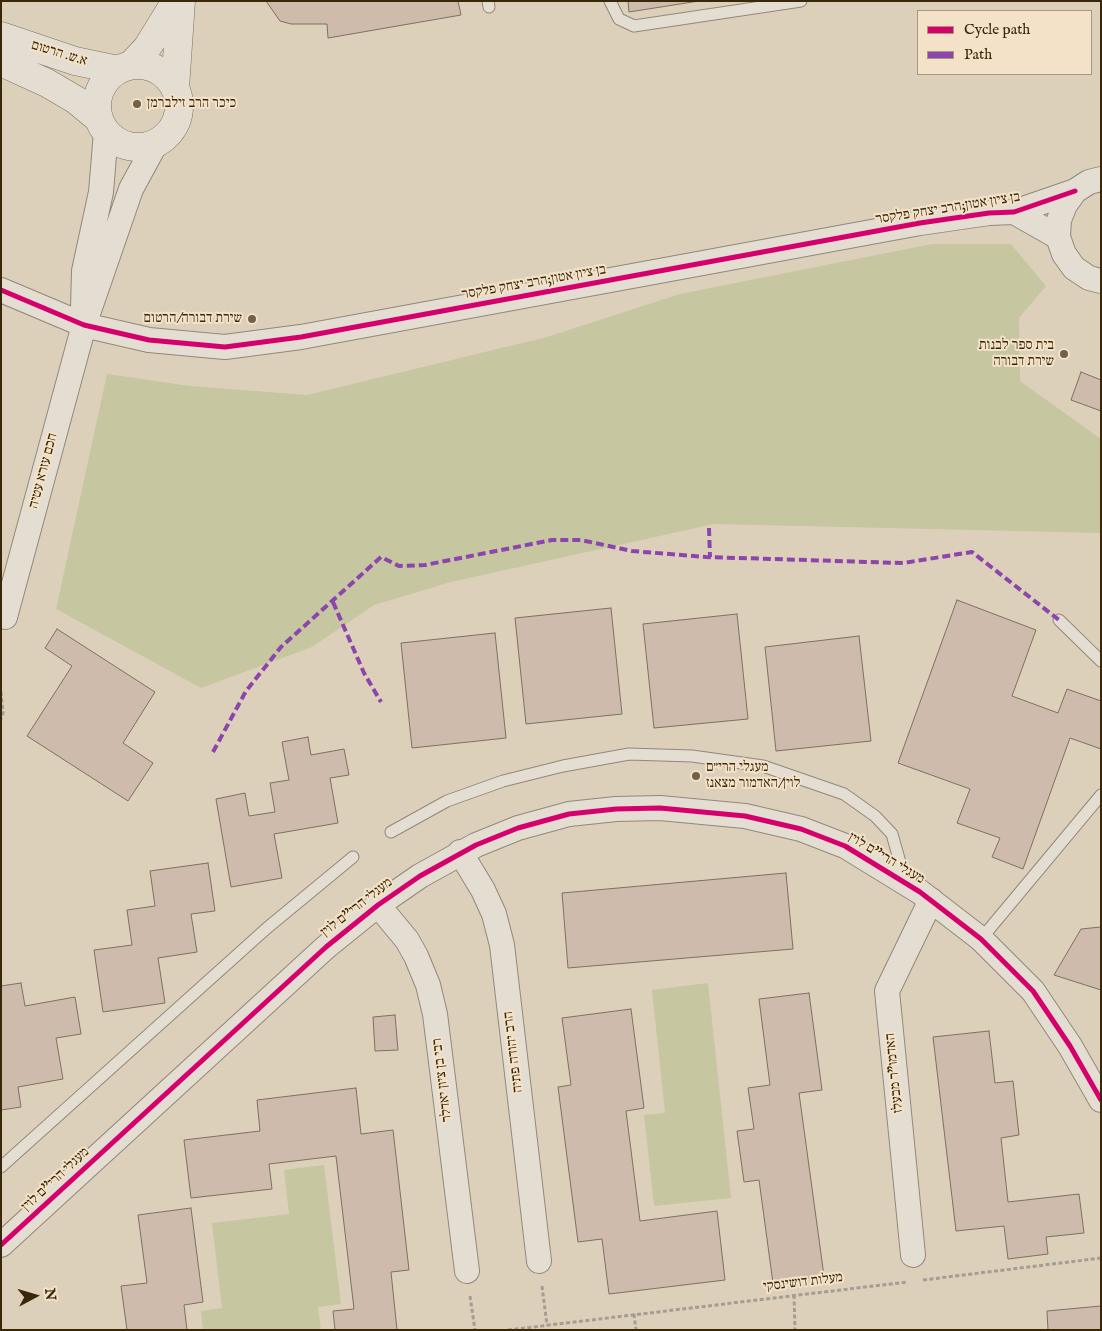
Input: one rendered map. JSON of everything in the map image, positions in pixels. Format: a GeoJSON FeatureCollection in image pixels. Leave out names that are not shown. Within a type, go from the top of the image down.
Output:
{"type":"FeatureCollection","features":[{"type":"Feature","properties":{"kind":"main road"},"geometry":{"type":"LineString","coordinates":[[125,68],[144,65],[156,69],[167,77],[175,88],[179,100],[179,113],[174,126],[167,136],[156,143],[144,147],[130,146],[116,141],[102,126],[97,105],[99,91],[107,79],[125,68],[147,48],[176,1]]}},
{"type":"Feature","properties":{"kind":"main road"},"geometry":{"type":"LineString","coordinates":[[175,88],[181,1]]}},
{"type":"Feature","properties":{"kind":"main road","name":"א.ש. הרטום"},"geometry":{"type":"LineString","coordinates":[[1,36],[66,58],[125,68]]}},
{"type":"Feature","properties":{"kind":"main road","name":"א.ש. הרטום"},"geometry":{"type":"LineString","coordinates":[[1,62],[47,83],[76,100],[102,126]]}},
{"type":"Feature","properties":{"kind":"street","name":"חכם עזרא עטיה"},"geometry":{"type":"LineString","coordinates":[[84,325],[84,271],[101,192],[102,126]]}},
{"type":"Feature","properties":{"kind":"street","name":"חכם עזרא עטיה"},"geometry":{"type":"LineString","coordinates":[[5,617],[84,325],[131,189],[156,143]]}},
{"type":"Feature","properties":{"kind":"street","name":"בן ציון אטון;הרב יצחק פלקסר"},"geometry":{"type":"LineString","coordinates":[[1,290],[84,325],[148,340],[190,345],[225,346],[259,343],[920,223],[989,213],[1014,212],[1075,191],[1089,182],[1101,179]]}},
{"type":"Feature","properties":{"kind":"street"},"geometry":{"type":"LineString","coordinates":[[1075,191],[1065,205],[1059,220],[1058,237],[1064,254],[1074,268],[1089,278],[1101,281]]}},
{"type":"Feature","properties":{"kind":"street","name":"בן ציון אטון;הרב יצחק פלקסר"},"geometry":{"type":"LineString","coordinates":[[1014,212],[1058,237]]}},
{"type":"Feature","properties":{"kind":"street","name":"מעגלי הרי''ם לוין"},"geometry":{"type":"LineString","coordinates":[[1,1246],[326,947],[378,904],[460,852],[518,828],[569,814],[616,809],[660,808],[745,816],[801,829],[845,846],[931,900],[981,939],[1033,991],[1070,1046],[1101,1100]]}},
{"type":"Feature","properties":{"kind":"street","name":"הרב יהודה פתיה"},"geometry":{"type":"LineString","coordinates":[[460,852],[483,890],[494,914],[502,945],[539,1261]]}},
{"type":"Feature","properties":{"kind":"street","name":"האדמו\"ר מבעלז"},"geometry":{"type":"LineString","coordinates":[[913,1255],[887,991],[931,900]]}},
{"type":"Feature","properties":{"kind":"street","name":"רבי בן ציון יאדלר"},"geometry":{"type":"LineString","coordinates":[[378,904],[407,940],[428,985],[435,1014],[467,1271]]}},
{"type":"Feature","properties":{"kind":"lane"},"geometry":{"type":"LineString","coordinates":[[610,1],[618,19],[634,26],[801,1]]}},
{"type":"Feature","properties":{"kind":"lane"},"geometry":{"type":"LineString","coordinates":[[1059,620],[1101,661]]}},
{"type":"Feature","properties":{"kind":"lane"},"geometry":{"type":"LineString","coordinates":[[391,832],[447,802],[503,781],[563,766],[629,754],[692,756],[763,766],[844,794],[875,816],[892,834],[906,883]]}},
{"type":"Feature","properties":{"kind":"lane"},"geometry":{"type":"LineString","coordinates":[[981,939],[1101,795]]}},
{"type":"Feature","properties":{"kind":"lane"},"geometry":{"type":"LineString","coordinates":[[1,1167],[267,928],[353,857]]}},
{"type":"Feature","properties":{"kind":"path"},"geometry":{"type":"LineString","coordinates":[[1,692],[3,713],[1,718]]}},
{"type":"Feature","properties":{"kind":"path"},"geometry":{"type":"LineString","coordinates":[[539,1261],[547,1325]]}},
{"type":"Feature","properties":{"kind":"path"},"geometry":{"type":"LineString","coordinates":[[467,1271],[475,1330]]}},
{"type":"Feature","properties":{"kind":"path"},"geometry":{"type":"LineString","coordinates":[[794,1295],[796,1330]]}},
{"type":"Feature","properties":{"kind":"path"},"geometry":{"type":"LineString","coordinates":[[634,1314],[636,1330]]}},
{"type":"Feature","properties":{"kind":"green space"},"geometry":{"type":"Polygon","coordinates":[[[932,244],[1011,244],[1046,286],[1019,318],[1020,381],[1101,439],[1101,533],[714,524],[451,582],[374,605],[312,647],[201,688],[56,609],[107,374],[190,386],[307,395],[547,337],[680,294],[932,244]]]}},
{"type":"Feature","properties":{"kind":"green space"},"geometry":{"type":"Polygon","coordinates":[[[708,983],[731,1198],[654,1206],[644,1115],[665,1113],[652,990],[708,983]]]}},
{"type":"Feature","properties":{"kind":"green space"},"geometry":{"type":"Polygon","coordinates":[[[324,1165],[341,1304],[318,1307],[321,1330],[203,1330],[201,1311],[222,1308],[212,1223],[289,1214],[284,1170],[324,1165]]]}},
{"type":"Feature","properties":{"kind":"building"},"geometry":{"type":"Polygon","coordinates":[[[266,1],[458,1],[461,15],[328,38],[327,24],[291,24],[280,21],[266,1]]]}},
{"type":"Feature","properties":{"kind":"building"},"geometry":{"type":"Polygon","coordinates":[[[628,1],[699,1],[629,12],[628,1]]]}},
{"type":"Feature","properties":{"kind":"building"},"geometry":{"type":"Polygon","coordinates":[[[1081,372],[1101,380],[1101,411],[1071,400],[1081,372]]]}},
{"type":"Feature","properties":{"kind":"building"},"geometry":{"type":"Polygon","coordinates":[[[957,600],[1036,630],[1012,696],[1058,713],[1067,689],[1101,701],[1101,749],[1070,738],[1023,869],[992,857],[1000,838],[957,823],[970,789],[898,763],[957,600]]]}},
{"type":"Feature","properties":{"kind":"building"},"geometry":{"type":"Polygon","coordinates":[[[611,608],[622,714],[526,724],[515,618],[611,608]]]}},
{"type":"Feature","properties":{"kind":"building"},"geometry":{"type":"Polygon","coordinates":[[[737,614],[748,719],[654,728],[643,624],[737,614]]]}},
{"type":"Feature","properties":{"kind":"building"},"geometry":{"type":"Polygon","coordinates":[[[57,629],[155,692],[123,743],[153,763],[128,801],[27,736],[72,666],[45,648],[57,629]]]}},
{"type":"Feature","properties":{"kind":"building"},"geometry":{"type":"Polygon","coordinates":[[[495,633],[506,738],[412,748],[401,643],[495,633]]]}},
{"type":"Feature","properties":{"kind":"building"},"geometry":{"type":"Polygon","coordinates":[[[859,636],[871,741],[776,751],[765,647],[859,636]]]}},
{"type":"Feature","properties":{"kind":"building"},"geometry":{"type":"Polygon","coordinates":[[[308,737],[311,755],[344,749],[349,775],[330,778],[338,823],[274,834],[282,878],[231,887],[216,799],[245,793],[249,816],[275,812],[270,783],[289,780],[282,742],[308,737]]]}},
{"type":"Feature","properties":{"kind":"building"},"geometry":{"type":"Polygon","coordinates":[[[208,863],[215,911],[191,914],[197,952],[158,958],[165,1003],[103,1012],[94,950],[132,945],[127,910],[155,906],[150,871],[208,863]]]}},
{"type":"Feature","properties":{"kind":"building"},"geometry":{"type":"Polygon","coordinates":[[[786,873],[793,949],[568,968],[562,893],[786,873]]]}},
{"type":"Feature","properties":{"kind":"building"},"geometry":{"type":"Polygon","coordinates":[[[1101,927],[1101,990],[1054,975],[1081,929],[1101,927]]]}},
{"type":"Feature","properties":{"kind":"building"},"geometry":{"type":"Polygon","coordinates":[[[21,983],[25,1006],[75,997],[81,1034],[56,1038],[63,1079],[18,1087],[21,1107],[1,1110],[1,986],[21,983]]]}},
{"type":"Feature","properties":{"kind":"building"},"geometry":{"type":"Polygon","coordinates":[[[809,993],[822,1090],[799,1093],[824,1276],[773,1283],[759,1180],[744,1182],[737,1131],[754,1129],[748,1088],[770,1085],[759,999],[809,993]]]}},
{"type":"Feature","properties":{"kind":"building"},"geometry":{"type":"Polygon","coordinates":[[[631,1009],[644,1108],[626,1111],[640,1221],[717,1211],[725,1280],[609,1294],[602,1239],[578,1242],[558,1087],[571,1085],[562,1018],[631,1009]]]}},
{"type":"Feature","properties":{"kind":"building"},"geometry":{"type":"Polygon","coordinates":[[[395,1015],[398,1050],[375,1051],[373,1017],[395,1015]]]}},
{"type":"Feature","properties":{"kind":"building"},"geometry":{"type":"Polygon","coordinates":[[[989,1031],[995,1083],[1013,1081],[1019,1135],[1001,1138],[1008,1202],[1079,1194],[1084,1233],[1046,1237],[1048,1254],[1008,1259],[1004,1226],[956,1231],[933,1037],[989,1031]]]}},
{"type":"Feature","properties":{"kind":"building"},"geometry":{"type":"Polygon","coordinates":[[[356,1088],[361,1134],[393,1130],[409,1270],[391,1272],[397,1330],[335,1330],[333,1311],[354,1309],[336,1156],[269,1164],[272,1189],[191,1198],[184,1140],[260,1131],[257,1100],[356,1088]]]}},
{"type":"Feature","properties":{"kind":"building"},"geometry":{"type":"Polygon","coordinates":[[[191,1208],[203,1302],[184,1305],[187,1330],[127,1330],[121,1286],[147,1283],[138,1215],[191,1208]]]}},
{"type":"Feature","properties":{"kind":"building"},"geometry":{"type":"Polygon","coordinates":[[[1101,1306],[1101,1330],[1048,1330],[1047,1311],[1101,1306]]]}},
{"type":"Feature","properties":{"kind":"marked path"},"geometry":{"type":"LineString","coordinates":[[709,528],[710,557]]}},
{"type":"Feature","properties":{"kind":"marked path"},"geometry":{"type":"LineString","coordinates":[[213,752],[246,691],[281,647],[381,557],[399,566],[425,565],[552,540],[581,540],[632,551],[706,557],[903,563],[972,552],[1059,620]]}},
{"type":"Feature","properties":{"kind":"marked path"},"geometry":{"type":"LineString","coordinates":[[333,602],[364,673],[381,702]]}},
{"type":"Feature","properties":{"kind":"cycle path"},"geometry":{"type":"LineString","coordinates":[[1,290],[84,325],[149,340],[225,347],[301,337],[920,223],[989,213],[1014,212],[1075,191]]}},
{"type":"Feature","properties":{"kind":"cycle path"},"geometry":{"type":"LineString","coordinates":[[1,1245],[326,947],[378,905],[420,876],[476,845],[518,828],[569,814],[616,809],[660,808],[745,816],[801,829],[845,846],[920,892],[981,939],[1033,991],[1070,1046],[1101,1100]]}},
{"type":"Feature","properties":{"kind":"place","name":"כיכר הרב זילברמן"},"geometry":{"type":"Point","coordinates":[137,104]}},
{"type":"Feature","properties":{"kind":"place","name":"שירת דבורה/הרטום"},"geometry":{"type":"Point","coordinates":[252,319]}},
{"type":"Feature","properties":{"kind":"place","name":"בית ספר לבנות שירת דבורה"},"geometry":{"type":"Point","coordinates":[1064,354]}},
{"type":"Feature","properties":{"kind":"place","name":"מעגלי הרי״ם לוין/האדמור מצאנז"},"geometry":{"type":"Point","coordinates":[696,776]}}]}
